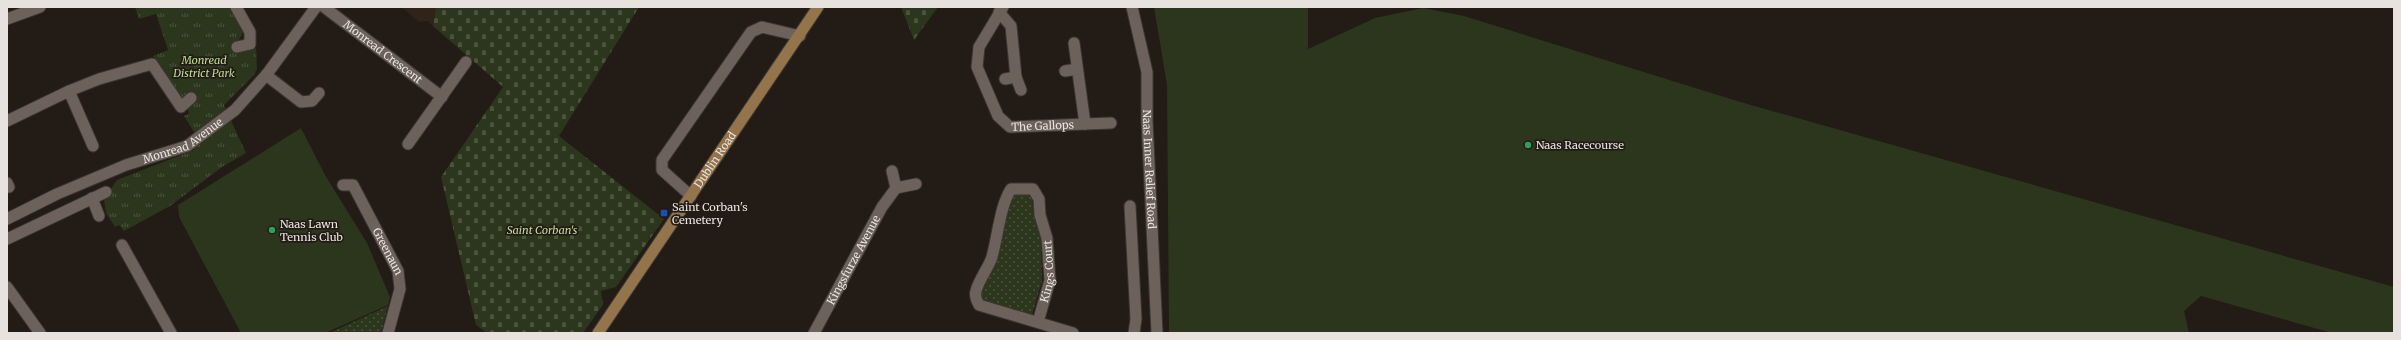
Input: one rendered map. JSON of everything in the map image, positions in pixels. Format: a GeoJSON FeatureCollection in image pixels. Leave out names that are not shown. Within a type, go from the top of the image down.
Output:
{"type":"FeatureCollection","features":[{"type":"Feature","properties":{"kind":"main road","name":"Dublin Road"},"geometry":{"type":"LineString","coordinates":[[598,333],[800,36],[818,7]]}},
{"type":"Feature","properties":{"kind":"street"},"geometry":{"type":"LineString","coordinates":[[7,19],[40,7]]}},
{"type":"Feature","properties":{"kind":"street"},"geometry":{"type":"LineString","coordinates":[[236,7],[250,32],[250,44],[238,47]]}},
{"type":"Feature","properties":{"kind":"street","name":"Monread Avenue"},"geometry":{"type":"LineString","coordinates":[[7,219],[57,194],[126,165],[187,146],[235,110],[266,75],[316,7]]}},
{"type":"Feature","properties":{"kind":"street","name":"Monread Crescent"},"geometry":{"type":"LineString","coordinates":[[324,7],[442,97]]}},
{"type":"Feature","properties":{"kind":"street","name":"Naas Inner Relief Road"},"geometry":{"type":"LineString","coordinates":[[1132,7],[1147,72],[1147,120],[1157,333]]}},
{"type":"Feature","properties":{"kind":"street","name":"The Gallops"},"geometry":{"type":"LineString","coordinates":[[1021,90],[1011,78],[1011,26],[1001,10],[979,47],[977,67],[998,116],[1010,127],[1110,123]]}},
{"type":"Feature","properties":{"kind":"street"},"geometry":{"type":"LineString","coordinates":[[691,196],[662,170],[662,160],[751,32],[762,27],[800,36]]}},
{"type":"Feature","properties":{"kind":"street","name":"The Gallops"},"geometry":{"type":"LineString","coordinates":[[1074,42],[1085,124]]}},
{"type":"Feature","properties":{"kind":"street"},"geometry":{"type":"LineString","coordinates":[[408,144],[466,62]]}},
{"type":"Feature","properties":{"kind":"street"},"geometry":{"type":"LineString","coordinates":[[7,121],[68,91],[99,79],[152,64],[181,107],[191,98]]}},
{"type":"Feature","properties":{"kind":"street"},"geometry":{"type":"LineString","coordinates":[[1065,71],[1077,69]]}},
{"type":"Feature","properties":{"kind":"street"},"geometry":{"type":"LineString","coordinates":[[266,75],[301,102],[312,101],[319,93]]}},
{"type":"Feature","properties":{"kind":"street"},"geometry":{"type":"LineString","coordinates":[[68,91],[93,146]]}},
{"type":"Feature","properties":{"kind":"street"},"geometry":{"type":"LineString","coordinates":[[892,171],[896,188],[916,184]]}},
{"type":"Feature","properties":{"kind":"street","name":"Greenaun"},"geometry":{"type":"LineString","coordinates":[[343,185],[353,185],[398,271],[400,289],[388,333]]}},
{"type":"Feature","properties":{"kind":"street","name":"Kingsfurze Avenue"},"geometry":{"type":"LineString","coordinates":[[814,333],[878,213],[896,188]]}},
{"type":"Feature","properties":{"kind":"street","name":"Kings Court"},"geometry":{"type":"LineString","coordinates":[[1038,322],[1050,280],[1047,238],[1040,215],[1039,200],[1034,189],[1011,189],[1004,200],[1002,221],[991,258],[975,291],[975,298],[979,305],[1073,333]]}},
{"type":"Feature","properties":{"kind":"street"},"geometry":{"type":"LineString","coordinates":[[7,239],[106,192]]}},
{"type":"Feature","properties":{"kind":"street"},"geometry":{"type":"LineString","coordinates":[[92,198],[99,216]]}},
{"type":"Feature","properties":{"kind":"street"},"geometry":{"type":"LineString","coordinates":[[1130,206],[1136,319],[1134,333]]}},
{"type":"Feature","properties":{"kind":"street"},"geometry":{"type":"LineString","coordinates":[[122,245],[171,333]]}},
{"type":"Feature","properties":{"kind":"street"},"geometry":{"type":"LineString","coordinates":[[7,287],[40,333]]}},
{"type":"Feature","properties":{"kind":"shaded area"},"geometry":{"type":"Polygon","coordinates":[[[401,7],[436,7],[433,26],[428,21],[419,22],[401,7]]]}},
{"type":"Feature","properties":{"kind":"green space","name":"Monread District Park"},"geometry":{"type":"Polygon","coordinates":[[[135,7],[231,7],[244,31],[237,43],[239,51],[256,48],[257,69],[254,75],[224,105],[246,153],[222,167],[170,206],[124,231],[119,225],[115,227],[106,213],[104,199],[117,180],[194,150],[194,132],[184,116],[189,114],[188,109],[153,56],[168,50],[156,14],[139,19],[135,7]]]}},
{"type":"Feature","properties":{"kind":"green space","name":"Saint Corban's"},"geometry":{"type":"Polygon","coordinates":[[[436,7],[639,7],[559,136],[664,219],[616,287],[601,291],[603,305],[583,333],[487,333],[476,325],[441,177],[503,87],[433,26],[436,7]]]}},
{"type":"Feature","properties":{"kind":"green space"},"geometry":{"type":"Polygon","coordinates":[[[901,7],[938,7],[914,40],[901,7]]]}},
{"type":"Feature","properties":{"kind":"green space","name":"Naas Racecourse"},"geometry":{"type":"Polygon","coordinates":[[[1154,7],[1308,7],[1308,49],[1375,18],[1423,8],[1464,16],[1737,101],[2394,287],[2394,333],[2332,333],[2201,296],[2184,311],[2189,333],[1169,333],[1167,85],[1154,7]]]}},
{"type":"Feature","properties":{"kind":"green space","name":"Naas Lawn Tennis Club"},"geometry":{"type":"Polygon","coordinates":[[[301,128],[325,175],[367,243],[390,297],[388,305],[325,333],[241,333],[179,217],[178,205],[301,128]]]}},
{"type":"Feature","properties":{"kind":"green space"},"geometry":{"type":"Polygon","coordinates":[[[1028,194],[1032,199],[1034,216],[1041,238],[1042,281],[1032,315],[980,301],[978,293],[1011,195],[1028,194]]]}},
{"type":"Feature","properties":{"kind":"green space"},"geometry":{"type":"Polygon","coordinates":[[[388,306],[381,333],[329,333],[388,306]]]}},
{"type":"Feature","properties":{"kind":"place","name":"Naas Racecourse"},"geometry":{"type":"Point","coordinates":[1528,145]}},
{"type":"Feature","properties":{"kind":"place","name":"Saint Corban's Cemetery"},"geometry":{"type":"Point","coordinates":[664,213]}},
{"type":"Feature","properties":{"kind":"place","name":"Naas Lawn Tennis Club"},"geometry":{"type":"Point","coordinates":[272,230]}}]}
